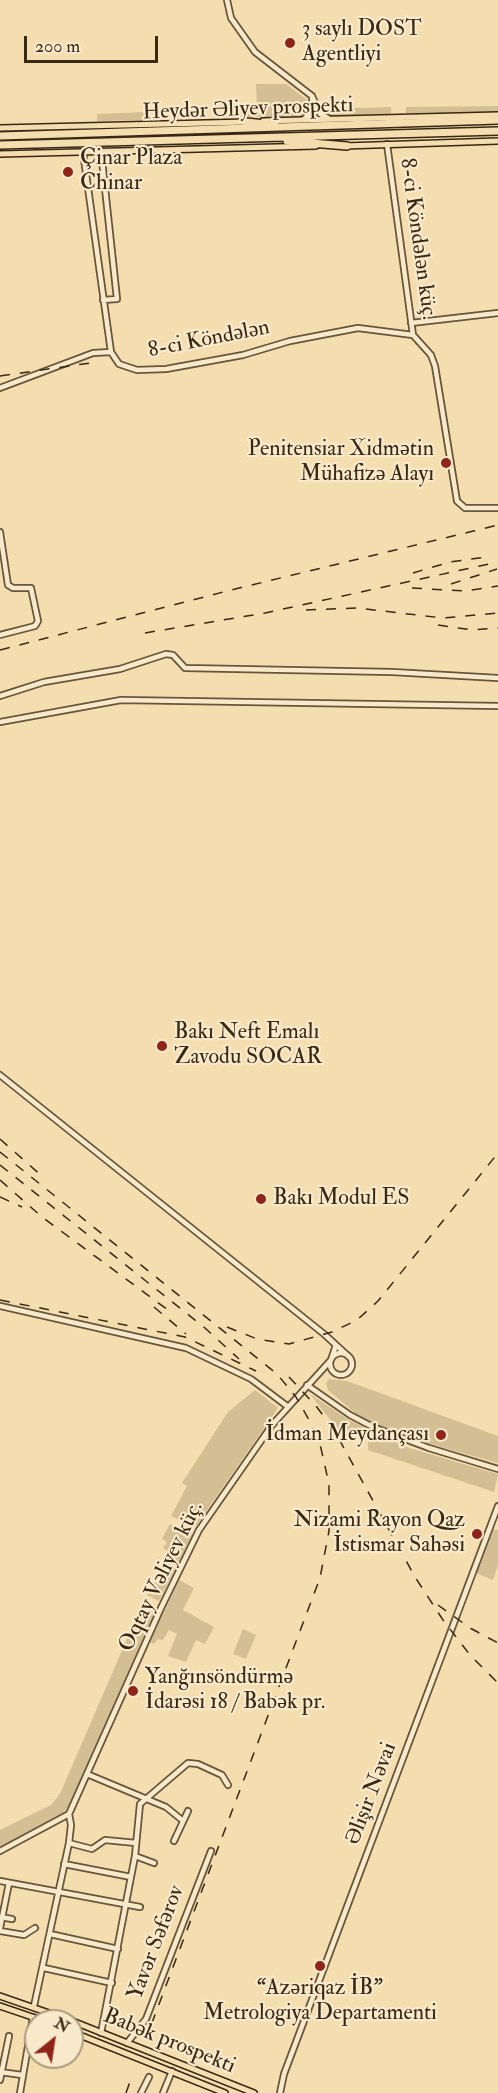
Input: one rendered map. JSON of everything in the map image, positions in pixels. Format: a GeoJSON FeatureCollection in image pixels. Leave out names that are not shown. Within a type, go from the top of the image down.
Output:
{"type":"FeatureCollection","features":[{"type":"Feature","properties":{"kind":"highway","name":"Heydər Əliyev prospekti"},"geometry":{"type":"LineString","coordinates":[[0,136],[498,120]]}},
{"type":"Feature","properties":{"kind":"highway"},"geometry":{"type":"LineString","coordinates":[[246,122],[304,128]]}},
{"type":"Feature","properties":{"kind":"highway","name":"Heydər Əliyev prospekti"},"geometry":{"type":"LineString","coordinates":[[0,145],[498,131]]}},
{"type":"Feature","properties":{"kind":"highway"},"geometry":{"type":"LineString","coordinates":[[252,139],[347,146]]}},
{"type":"Feature","properties":{"kind":"main road"},"geometry":{"type":"LineString","coordinates":[[0,128],[498,115]]}},
{"type":"Feature","properties":{"kind":"main road"},"geometry":{"type":"LineString","coordinates":[[0,154],[498,141]]}},
{"type":"Feature","properties":{"kind":"main road","name":"Babək prospekti"},"geometry":{"type":"LineString","coordinates":[[0,1996],[42,2009]]}},
{"type":"Feature","properties":{"kind":"main road"},"geometry":{"type":"LineString","coordinates":[[0,2006],[24,2014]]}},
{"type":"Feature","properties":{"kind":"main road","name":"Babək prospekti"},"geometry":{"type":"LineString","coordinates":[[84,2026],[254,2093]]}},
{"type":"Feature","properties":{"kind":"main road","name":"Babək prospekti"},"geometry":{"type":"LineString","coordinates":[[84,2037],[225,2093]]}},
{"type":"Feature","properties":{"kind":"street"},"geometry":{"type":"LineString","coordinates":[[227,0],[231,18],[255,52],[312,96],[322,116],[336,119]]}},
{"type":"Feature","properties":{"kind":"street"},"geometry":{"type":"LineString","coordinates":[[297,120],[308,117],[311,112],[312,96]]}},
{"type":"Feature","properties":{"kind":"street","name":"8-ci Köndələn küç."},"geometry":{"type":"LineString","coordinates":[[387,144],[413,335],[430,355],[435,366],[457,501],[465,508],[498,508]]}},
{"type":"Feature","properties":{"kind":"street"},"geometry":{"type":"LineString","coordinates":[[101,151],[117,299],[103,300]]}},
{"type":"Feature","properties":{"kind":"street"},"geometry":{"type":"LineString","coordinates":[[0,388],[93,353],[111,352],[83,152]]}},
{"type":"Feature","properties":{"kind":"street"},"geometry":{"type":"LineString","coordinates":[[411,324],[498,313]]}},
{"type":"Feature","properties":{"kind":"street","name":"8-ci Köndələn"},"geometry":{"type":"LineString","coordinates":[[111,352],[115,362],[124,366],[155,370],[243,355],[290,341],[342,330],[366,328],[413,335]]}},
{"type":"Feature","properties":{"kind":"street"},"geometry":{"type":"LineString","coordinates":[[0,532],[8,585],[13,588],[31,588],[38,621],[35,626],[0,635]]}},
{"type":"Feature","properties":{"kind":"street"},"geometry":{"type":"LineString","coordinates":[[0,696],[44,682],[120,669],[166,654],[173,655],[182,666],[190,669],[392,672],[498,678]]}},
{"type":"Feature","properties":{"kind":"street"},"geometry":{"type":"LineString","coordinates":[[0,722],[121,700],[498,706]]}},
{"type":"Feature","properties":{"kind":"street"},"geometry":{"type":"LineString","coordinates":[[0,1075],[336,1345],[348,1356],[351,1368],[342,1375],[331,1369],[331,1360],[336,1345]]}},
{"type":"Feature","properties":{"kind":"street"},"geometry":{"type":"LineString","coordinates":[[0,1306],[186,1348],[251,1379],[287,1406]]}},
{"type":"Feature","properties":{"kind":"street"},"geometry":{"type":"LineString","coordinates":[[331,1360],[337,1354],[348,1356]]}},
{"type":"Feature","properties":{"kind":"street","name":"Oqtay Vəliyev küç."},"geometry":{"type":"LineString","coordinates":[[69,1814],[171,1586],[199,1530],[245,1461],[287,1406],[331,1360]]}},
{"type":"Feature","properties":{"kind":"street"},"geometry":{"type":"LineString","coordinates":[[307,1385],[355,1419],[372,1427],[422,1446],[498,1469]]}},
{"type":"Feature","properties":{"kind":"street","name":"Əlişir Nəvai"},"geometry":{"type":"LineString","coordinates":[[280,2093],[284,2074],[498,1506]]}},
{"type":"Feature","properties":{"kind":"street"},"geometry":{"type":"LineString","coordinates":[[101,2033],[135,1856],[138,1807],[158,1786],[188,1763],[198,1764],[222,1775],[228,1785]]}},
{"type":"Feature","properties":{"kind":"street"},"geometry":{"type":"LineString","coordinates":[[87,1774],[169,1809],[182,1820]]}},
{"type":"Feature","properties":{"kind":"street"},"geometry":{"type":"LineString","coordinates":[[174,1841],[188,1811]]}},
{"type":"Feature","properties":{"kind":"street"},"geometry":{"type":"LineString","coordinates":[[0,1851],[69,1814],[71,1825],[69,1843],[34,2006]]}},
{"type":"Feature","properties":{"kind":"street"},"geometry":{"type":"LineString","coordinates":[[69,1843],[92,1849],[105,1840],[136,1843]]}},
{"type":"Feature","properties":{"kind":"street","name":"Yavər Səfərov"},"geometry":{"type":"LineString","coordinates":[[127,2043],[146,2019],[211,1851]]}},
{"type":"Feature","properties":{"kind":"street"},"geometry":{"type":"LineString","coordinates":[[135,1856],[154,1863]]}},
{"type":"Feature","properties":{"kind":"street"},"geometry":{"type":"LineString","coordinates":[[64,1864],[131,1877]]}},
{"type":"Feature","properties":{"kind":"street"},"geometry":{"type":"LineString","coordinates":[[0,1881],[140,1907]]}},
{"type":"Feature","properties":{"kind":"street"},"geometry":{"type":"LineString","coordinates":[[9,1883],[0,1929],[24,1935],[35,1929]]}},
{"type":"Feature","properties":{"kind":"street"},"geometry":{"type":"LineString","coordinates":[[1,1917],[12,1919]]}},
{"type":"Feature","properties":{"kind":"street"},"geometry":{"type":"LineString","coordinates":[[50,1934],[118,1949]]}},
{"type":"Feature","properties":{"kind":"street"},"geometry":{"type":"LineString","coordinates":[[44,1968],[112,1983]]}},
{"type":"Feature","properties":{"kind":"street"},"geometry":{"type":"LineString","coordinates":[[0,2080],[3,2047],[9,2036]]}},
{"type":"Feature","properties":{"kind":"street"},"geometry":{"type":"LineString","coordinates":[[20,2093],[24,2065]]}},
{"type":"Feature","properties":{"kind":"street"},"geometry":{"type":"LineString","coordinates":[[163,2093],[172,2072]]}},
{"type":"Feature","properties":{"kind":"street"},"geometry":{"type":"LineString","coordinates":[[1,2073],[22,2076]]}},
{"type":"Feature","properties":{"kind":"street"},"geometry":{"type":"LineString","coordinates":[[141,2093],[149,2077]]}},
{"type":"Feature","properties":{"kind":"shaded area"},"geometry":{"type":"Polygon","coordinates":[[[256,84],[286,84],[310,102],[308,113],[302,117],[225,117],[225,110],[257,109],[256,84]]]}},
{"type":"Feature","properties":{"kind":"shaded area"},"geometry":{"type":"Polygon","coordinates":[[[498,106],[498,112],[406,114],[406,107],[498,106]]]}},
{"type":"Feature","properties":{"kind":"shaded area"},"geometry":{"type":"Polygon","coordinates":[[[391,107],[391,114],[331,116],[325,114],[324,109],[391,107]]]}},
{"type":"Feature","properties":{"kind":"shaded area"},"geometry":{"type":"Polygon","coordinates":[[[145,112],[145,120],[97,121],[97,114],[145,112]]]}},
{"type":"Feature","properties":{"kind":"shaded area"},"geometry":{"type":"Polygon","coordinates":[[[329,1379],[347,1381],[498,1436],[498,1463],[416,1440],[361,1418],[328,1390],[326,1383],[329,1379]]]}},
{"type":"Feature","properties":{"kind":"shaded area"},"geometry":{"type":"Polygon","coordinates":[[[255,1390],[278,1408],[196,1526],[171,1516],[187,1486],[182,1483],[228,1412],[255,1390]]]}},
{"type":"Feature","properties":{"kind":"shaded area"},"geometry":{"type":"Polygon","coordinates":[[[310,1394],[349,1420],[409,1448],[498,1474],[494,1492],[368,1450],[368,1440],[336,1427],[310,1394]]]}},
{"type":"Feature","properties":{"kind":"shaded area"},"geometry":{"type":"Polygon","coordinates":[[[170,1524],[192,1535],[159,1601],[147,1595],[160,1569],[165,1572],[173,1554],[163,1548],[167,1542],[162,1539],[170,1524]]]}},
{"type":"Feature","properties":{"kind":"shaded area"},"geometry":{"type":"Polygon","coordinates":[[[493,1529],[498,1530],[498,1565],[493,1580],[476,1573],[493,1529]]]}},
{"type":"Feature","properties":{"kind":"shaded area"},"geometry":{"type":"Polygon","coordinates":[[[179,1580],[194,1588],[183,1610],[214,1627],[205,1644],[196,1640],[186,1662],[168,1656],[177,1634],[169,1630],[163,1640],[158,1639],[154,1644],[150,1642],[179,1580]]]}},
{"type":"Feature","properties":{"kind":"shaded area"},"geometry":{"type":"Polygon","coordinates":[[[142,1604],[156,1609],[68,1808],[59,1817],[0,1847],[0,1830],[51,1805],[60,1794],[142,1604]]]}},
{"type":"Feature","properties":{"kind":"shaded area"},"geometry":{"type":"Polygon","coordinates":[[[243,1629],[256,1635],[246,1659],[233,1654],[243,1629]]]}},
{"type":"Feature","properties":{"kind":"railway"},"geometry":{"type":"LineString","coordinates":[[0,376],[90,363]]}},
{"type":"Feature","properties":{"kind":"railway"},"geometry":{"type":"LineString","coordinates":[[0,650],[227,591],[498,525]]}},
{"type":"Feature","properties":{"kind":"railway"},"geometry":{"type":"LineString","coordinates":[[413,573],[450,562],[486,557]]}},
{"type":"Feature","properties":{"kind":"railway"},"geometry":{"type":"LineString","coordinates":[[145,633],[265,613],[498,562]]}},
{"type":"Feature","properties":{"kind":"railway"},"geometry":{"type":"LineString","coordinates":[[451,584],[497,569]]}},
{"type":"Feature","properties":{"kind":"railway"},"geometry":{"type":"LineString","coordinates":[[412,588],[465,591],[498,586]]}},
{"type":"Feature","properties":{"kind":"railway"},"geometry":{"type":"LineString","coordinates":[[306,610],[357,608],[443,618],[498,613]]}},
{"type":"Feature","properties":{"kind":"railway"},"geometry":{"type":"LineString","coordinates":[[438,625],[472,630],[498,628]]}},
{"type":"Feature","properties":{"kind":"railway"},"geometry":{"type":"LineString","coordinates":[[0,1139],[43,1177]]}},
{"type":"Feature","properties":{"kind":"railway"},"geometry":{"type":"LineString","coordinates":[[0,1152],[277,1374],[296,1397],[309,1420],[320,1444],[329,1484],[329,1531],[320,1578],[147,2036]]}},
{"type":"Feature","properties":{"kind":"railway"},"geometry":{"type":"LineString","coordinates":[[227,1327],[257,1339],[289,1344],[332,1332],[357,1320],[378,1301],[498,1153]]}},
{"type":"Feature","properties":{"kind":"railway"},"geometry":{"type":"LineString","coordinates":[[0,1165],[205,1328],[239,1359]]}},
{"type":"Feature","properties":{"kind":"railway"},"geometry":{"type":"LineString","coordinates":[[0,1180],[42,1217],[168,1310]]}},
{"type":"Feature","properties":{"kind":"railway"},"geometry":{"type":"LineString","coordinates":[[0,1197],[22,1207]]}},
{"type":"Feature","properties":{"kind":"railway"},"geometry":{"type":"LineString","coordinates":[[0,1300],[185,1337],[256,1371]]}},
{"type":"Feature","properties":{"kind":"railway"},"geometry":{"type":"LineString","coordinates":[[154,1307],[186,1334]]}},
{"type":"Feature","properties":{"kind":"railway"},"geometry":{"type":"LineString","coordinates":[[289,1377],[316,1406],[334,1430],[415,1577],[443,1620],[470,1655],[498,1683]]}},
{"type":"Feature","properties":{"kind":"railway"},"geometry":{"type":"LineString","coordinates":[[438,1605],[470,1628],[498,1643]]}},
{"type":"Feature","properties":{"kind":"railway"},"geometry":{"type":"LineString","coordinates":[[126,2093],[132,2076]]}},
{"type":"Feature","properties":{"kind":"place","name":"3 saylı DOST Agentliyi"},"geometry":{"type":"Point","coordinates":[290,43]}},
{"type":"Feature","properties":{"kind":"place","name":"Çinar Plaza Chinar"},"geometry":{"type":"Point","coordinates":[68,172]}},
{"type":"Feature","properties":{"kind":"place","name":"Penitensiar Xidmətin Mühafizə Alayı"},"geometry":{"type":"Point","coordinates":[446,463]}},
{"type":"Feature","properties":{"kind":"place","name":"Bakı Neft Emalı Zavodu SOCAR"},"geometry":{"type":"Point","coordinates":[162,1046]}},
{"type":"Feature","properties":{"kind":"place","name":"Bakı Modul ES"},"geometry":{"type":"Point","coordinates":[261,1199]}},
{"type":"Feature","properties":{"kind":"place","name":"İdman Meydançası"},"geometry":{"type":"Point","coordinates":[441,1435]}},
{"type":"Feature","properties":{"kind":"place","name":"Nizami Rayon Qaz İstismar Sahəsi"},"geometry":{"type":"Point","coordinates":[477,1534]}},
{"type":"Feature","properties":{"kind":"place","name":"Yanğınsöndürmə İdarəsi 18 / Babək pr."},"geometry":{"type":"Point","coordinates":[133,1691]}},
{"type":"Feature","properties":{"kind":"place","name":"“Azəriqaz İB” Metrologiya Departamenti"},"geometry":{"type":"Point","coordinates":[320,1966]}}]}
